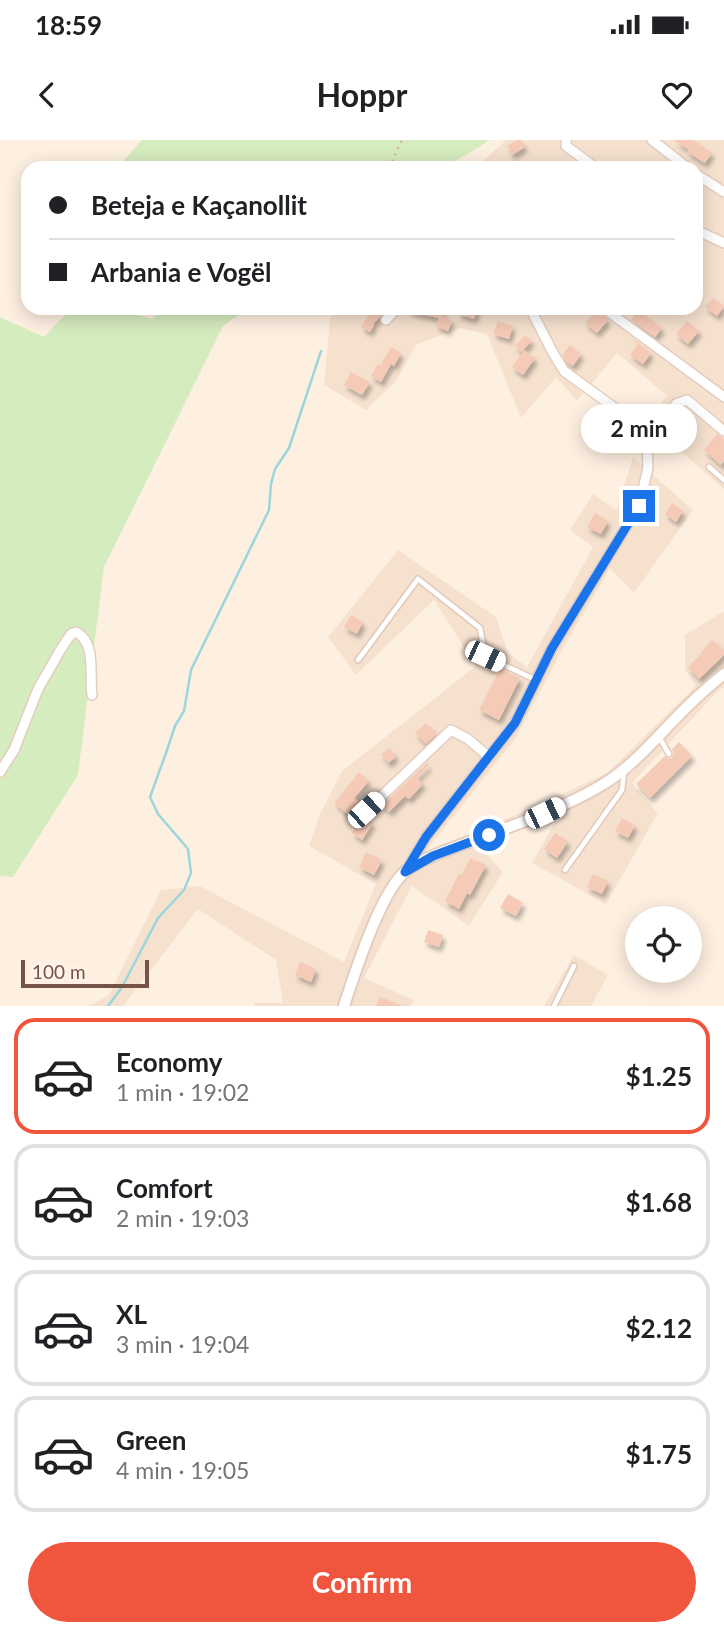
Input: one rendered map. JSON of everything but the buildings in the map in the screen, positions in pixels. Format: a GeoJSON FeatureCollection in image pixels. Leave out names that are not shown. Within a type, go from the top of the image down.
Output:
{"type":"FeatureCollection","features":[{"type":"Feature","properties":{"kind":"street"},"geometry":{"type":"LineString","coordinates":[[566,140],[566,146],[585,161]]}},
{"type":"Feature","properties":{"kind":"street"},"geometry":{"type":"LineString","coordinates":[[652,140],[679,161]]}},
{"type":"Feature","properties":{"kind":"street"},"geometry":{"type":"LineString","coordinates":[[703,178],[724,192]]}},
{"type":"Feature","properties":{"kind":"street"},"geometry":{"type":"LineString","coordinates":[[703,233],[724,243]]}},
{"type":"Feature","properties":{"kind":"street"},"geometry":{"type":"LineString","coordinates":[[386,320],[391,315]]}},
{"type":"Feature","properties":{"kind":"street"},"geometry":{"type":"LineString","coordinates":[[344,1006],[379,913],[393,887],[426,837],[515,723],[552,648],[639,506],[649,468],[647,443],[623,414],[564,371],[534,315]]}},
{"type":"Feature","properties":{"kind":"street"},"geometry":{"type":"LineString","coordinates":[[613,315],[724,397]]}},
{"type":"Feature","properties":{"kind":"street"},"geometry":{"type":"LineString","coordinates":[[647,443],[662,428],[676,404],[687,400],[724,431]]}},
{"type":"Feature","properties":{"kind":"street"},"geometry":{"type":"LineString","coordinates":[[0,772],[14,750],[38,689],[71,634],[76,632],[85,638],[90,648],[92,695]]}},
{"type":"Feature","properties":{"kind":"street"},"geometry":{"type":"LineString","coordinates":[[405,872],[433,856],[545,813],[601,786],[624,770],[724,674]]}},
{"type":"Feature","properties":{"kind":"street"},"geometry":{"type":"LineString","coordinates":[[366,810],[451,730],[468,739],[489,757]]}},
{"type":"Feature","properties":{"kind":"lane"},"geometry":{"type":"LineString","coordinates":[[709,467],[724,480]]}},
{"type":"Feature","properties":{"kind":"lane"},"geometry":{"type":"LineString","coordinates":[[358,660],[418,579],[480,628],[485,656],[537,680]]}},
{"type":"Feature","properties":{"kind":"lane"},"geometry":{"type":"LineString","coordinates":[[658,736],[669,754]]}},
{"type":"Feature","properties":{"kind":"lane"},"geometry":{"type":"LineString","coordinates":[[565,870],[622,790],[624,770]]}},
{"type":"Feature","properties":{"kind":"lane"},"geometry":{"type":"LineString","coordinates":[[554,1006],[575,966]]}},
{"type":"Feature","properties":{"kind":"path"},"geometry":{"type":"LineString","coordinates":[[392,161],[402,140]]}},
{"type":"Feature","properties":{"kind":"shaded area"},"geometry":{"type":"Polygon","coordinates":[[[506,140],[724,140],[724,489],[667,439],[650,418],[667,396],[617,353],[577,401],[556,377],[521,418],[487,334],[460,328],[416,345],[396,381],[366,410],[324,385],[332,315],[703,315],[703,161],[483,161],[506,140]]]}},
{"type":"Feature","properties":{"kind":"shaded area"},"geometry":{"type":"Polygon","coordinates":[[[633,457],[693,510],[634,593],[610,568],[563,648],[515,739],[425,852],[534,807],[607,773],[696,686],[685,669],[685,635],[724,611],[724,687],[632,783],[658,813],[606,904],[532,863],[559,815],[474,841],[503,872],[469,926],[412,886],[364,978],[414,1000],[411,1006],[254,1006],[254,1003],[283,1003],[276,960],[198,909],[123,1006],[89,1006],[109,995],[161,890],[200,886],[344,962],[376,884],[309,846],[320,814],[342,771],[476,666],[434,600],[356,675],[328,637],[398,550],[496,617],[508,653],[527,667],[593,547],[570,530],[593,494],[616,510],[633,457]]]}},
{"type":"Feature","properties":{"kind":"shaded area"},"geometry":{"type":"Polygon","coordinates":[[[574,955],[608,975],[591,1006],[544,1006],[574,955]]]}},
{"type":"Feature","properties":{"kind":"green space"},"geometry":{"type":"Polygon","coordinates":[[[142,140],[489,140],[454,161],[123,161],[142,140]]]}},
{"type":"Feature","properties":{"kind":"green space"},"geometry":{"type":"Polygon","coordinates":[[[65,315],[137,315],[153,319],[156,315],[238,315],[223,326],[104,567],[78,775],[13,877],[0,876],[0,317],[44,337],[65,315]]]}},
{"type":"Feature","properties":{"kind":"waterway"},"geometry":{"type":"LineString","coordinates":[[108,1006],[122,987],[158,918],[184,890],[191,873],[188,849],[158,814],[150,797],[175,726],[184,711],[191,670],[269,510],[275,469],[289,448],[321,351]]}},
{"type":"Feature","properties":{"kind":"route"},"geometry":{"type":"LineString","coordinates":[[489,835],[433,856],[405,872],[426,837],[515,723],[552,648],[639,506]]}}]}
